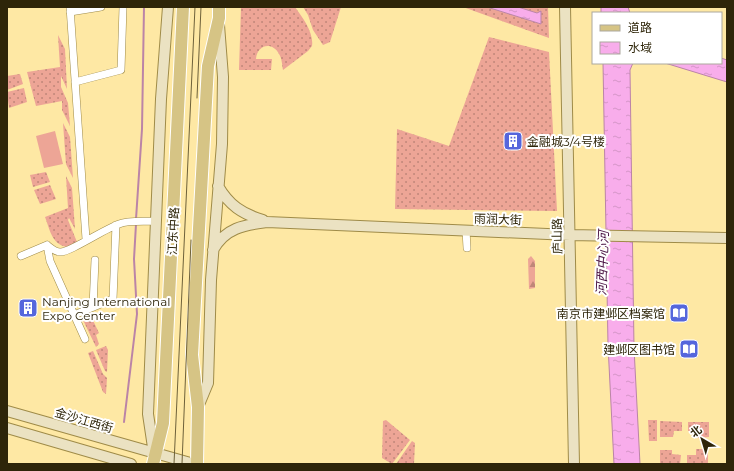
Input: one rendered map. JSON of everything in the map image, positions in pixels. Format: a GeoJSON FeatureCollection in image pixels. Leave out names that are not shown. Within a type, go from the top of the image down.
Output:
{"type":"FeatureCollection","features":[{"type":"Feature","properties":{"kind":"main road","name":"江东中路"},"geometry":{"type":"LineString","coordinates":[[153,459],[163,423],[183,7]]}},
{"type":"Feature","properties":{"kind":"main road"},"geometry":{"type":"LineString","coordinates":[[196,464],[198,407],[192,355],[208,66],[219,12]]}},
{"type":"Feature","properties":{"kind":"street"},"geometry":{"type":"LineString","coordinates":[[86,240],[70,10],[101,7]]}},
{"type":"Feature","properties":{"kind":"street"},"geometry":{"type":"LineString","coordinates":[[75,82],[121,70],[123,7]]}},
{"type":"Feature","properties":{"kind":"street","name":"江东中路"},"geometry":{"type":"LineString","coordinates":[[153,459],[148,414],[156,221],[168,7]]}},
{"type":"Feature","properties":{"kind":"street","name":"庐山路"},"geometry":{"type":"LineString","coordinates":[[565,7],[574,464]]}},
{"type":"Feature","properties":{"kind":"street"},"geometry":{"type":"LineString","coordinates":[[198,407],[208,383],[213,250],[222,144],[223,77],[219,12]]}},
{"type":"Feature","properties":{"kind":"street"},"geometry":{"type":"LineString","coordinates":[[218,186],[224,197],[233,206],[251,217],[267,222]]}},
{"type":"Feature","properties":{"kind":"street"},"geometry":{"type":"LineString","coordinates":[[47,245],[53,250],[62,253],[116,225],[156,221]]}},
{"type":"Feature","properties":{"kind":"street"},"geometry":{"type":"LineString","coordinates":[[213,250],[218,240],[234,228],[267,222]]}},
{"type":"Feature","properties":{"kind":"street","name":"雨润大街"},"geometry":{"type":"LineString","coordinates":[[267,222],[570,235],[727,238]]}},
{"type":"Feature","properties":{"kind":"street"},"geometry":{"type":"LineString","coordinates":[[74,315],[113,299],[116,225]]}},
{"type":"Feature","properties":{"kind":"street"},"geometry":{"type":"LineString","coordinates":[[466,230],[466,248]]}},
{"type":"Feature","properties":{"kind":"street"},"geometry":{"type":"LineString","coordinates":[[21,256],[47,245]]}},
{"type":"Feature","properties":{"kind":"street"},"geometry":{"type":"LineString","coordinates":[[47,245],[50,261],[85,339]]}},
{"type":"Feature","properties":{"kind":"street"},"geometry":{"type":"LineString","coordinates":[[94,307],[95,260]]}},
{"type":"Feature","properties":{"kind":"street","name":"金沙江西街"},"geometry":{"type":"LineString","coordinates":[[7,410],[153,459],[196,464]]}},
{"type":"Feature","properties":{"kind":"street"},"geometry":{"type":"LineString","coordinates":[[7,428],[131,464]]}},
{"type":"Feature","properties":{"kind":"green space"},"geometry":{"type":"Polygon","coordinates":[[[241,7],[295,7],[310,31],[312,46],[308,51],[283,70],[281,57],[276,50],[273,47],[265,46],[259,50],[256,59],[272,59],[271,70],[239,70],[241,7]]]}},
{"type":"Feature","properties":{"kind":"green space"},"geometry":{"type":"Polygon","coordinates":[[[303,7],[341,7],[330,42],[323,45],[313,30],[308,15],[303,7]]]}},
{"type":"Feature","properties":{"kind":"green space"},"geometry":{"type":"Polygon","coordinates":[[[463,7],[487,7],[541,24],[540,12],[537,13],[518,7],[548,7],[549,38],[463,7]]]}},
{"type":"Feature","properties":{"kind":"green space"},"geometry":{"type":"Polygon","coordinates":[[[58,35],[65,49],[67,89],[61,76],[61,87],[68,103],[70,126],[62,110],[62,101],[36,106],[27,72],[60,67],[58,35]]]}},
{"type":"Feature","properties":{"kind":"green space"},"geometry":{"type":"Polygon","coordinates":[[[489,37],[549,52],[557,211],[395,209],[397,129],[449,146],[489,37]]]}},
{"type":"Feature","properties":{"kind":"green space"},"geometry":{"type":"Polygon","coordinates":[[[20,74],[23,84],[7,90],[7,76],[20,74]]]}},
{"type":"Feature","properties":{"kind":"green space"},"geometry":{"type":"Polygon","coordinates":[[[24,88],[27,102],[9,108],[7,92],[24,88]]]}},
{"type":"Feature","properties":{"kind":"green space"},"geometry":{"type":"Polygon","coordinates":[[[63,123],[70,137],[73,178],[66,164],[63,123]]]}},
{"type":"Feature","properties":{"kind":"green space"},"geometry":{"type":"Polygon","coordinates":[[[55,131],[63,164],[44,168],[36,136],[55,131]]]}},
{"type":"Feature","properties":{"kind":"green space"},"geometry":{"type":"Polygon","coordinates":[[[46,172],[50,182],[33,187],[30,175],[46,172]]]}},
{"type":"Feature","properties":{"kind":"green space"},"geometry":{"type":"Polygon","coordinates":[[[66,176],[72,188],[75,229],[69,218],[68,220],[77,242],[69,247],[59,244],[55,240],[50,232],[45,217],[68,208],[66,176]]]}},
{"type":"Feature","properties":{"kind":"green space"},"geometry":{"type":"Polygon","coordinates":[[[50,185],[56,199],[40,204],[34,190],[50,185]]]}},
{"type":"Feature","properties":{"kind":"green space"},"geometry":{"type":"Polygon","coordinates":[[[531,256],[535,261],[535,288],[529,289],[528,259],[531,256]]]}},
{"type":"Feature","properties":{"kind":"green space"},"geometry":{"type":"Polygon","coordinates":[[[89,312],[99,333],[96,335],[99,344],[96,347],[83,320],[83,316],[89,312]]]}},
{"type":"Feature","properties":{"kind":"green space"},"geometry":{"type":"Polygon","coordinates":[[[106,346],[108,350],[107,372],[105,371],[96,350],[106,346]]]}},
{"type":"Feature","properties":{"kind":"green space"},"geometry":{"type":"Polygon","coordinates":[[[93,351],[103,374],[107,378],[106,394],[103,392],[88,353],[93,351]]]}},
{"type":"Feature","properties":{"kind":"green space"},"geometry":{"type":"Polygon","coordinates":[[[386,420],[410,440],[392,464],[382,458],[383,421],[386,420]]]}},
{"type":"Feature","properties":{"kind":"green space"},"geometry":{"type":"Polygon","coordinates":[[[648,420],[657,420],[657,441],[649,441],[648,420]]]}},
{"type":"Feature","properties":{"kind":"green space"},"geometry":{"type":"Polygon","coordinates":[[[660,421],[682,422],[682,431],[674,431],[673,437],[660,437],[660,421]]]}},
{"type":"Feature","properties":{"kind":"green space"},"geometry":{"type":"Polygon","coordinates":[[[688,422],[709,422],[709,437],[696,438],[696,431],[688,431],[688,422]]]}},
{"type":"Feature","properties":{"kind":"green space"},"geometry":{"type":"Polygon","coordinates":[[[412,441],[415,443],[414,464],[396,464],[412,441]]]}},
{"type":"Feature","properties":{"kind":"green space"},"geometry":{"type":"Polygon","coordinates":[[[696,449],[708,449],[708,464],[687,464],[687,455],[696,455],[696,449]]]}},
{"type":"Feature","properties":{"kind":"green space"},"geometry":{"type":"Polygon","coordinates":[[[660,450],[672,450],[672,454],[681,455],[680,464],[660,464],[660,450]]]}},
{"type":"Feature","properties":{"kind":"water"},"geometry":{"type":"Polygon","coordinates":[[[487,7],[518,7],[537,13],[541,11],[541,24],[487,7]]]}},
{"type":"Feature","properties":{"kind":"water"},"geometry":{"type":"Polygon","coordinates":[[[601,7],[628,7],[630,12],[601,12],[601,7]]]}},
{"type":"Feature","properties":{"kind":"water"},"geometry":{"type":"Polygon","coordinates":[[[722,58],[727,60],[727,82],[668,64],[722,64],[722,58]]]}},
{"type":"Feature","properties":{"kind":"water"},"geometry":{"type":"Polygon","coordinates":[[[603,64],[633,64],[630,70],[634,348],[640,464],[614,464],[608,345],[603,64]]]}},
{"type":"Feature","properties":{"kind":"waterway"},"geometry":{"type":"LineString","coordinates":[[136,219],[142,129],[144,7]]}},
{"type":"Feature","properties":{"kind":"waterway"},"geometry":{"type":"LineString","coordinates":[[124,422],[137,314],[134,259],[136,224]]}},
{"type":"Feature","properties":{"kind":"tram line"},"geometry":{"type":"LineString","coordinates":[[174,464],[195,7]]}},
{"type":"Feature","properties":{"kind":"tram line"},"geometry":{"type":"LineString","coordinates":[[197,98],[201,7]]}},
{"type":"Feature","properties":{"kind":"tram line"},"geometry":{"type":"LineString","coordinates":[[182,464],[191,240]]}},
{"type":"Feature","properties":{"kind":"place","name":"金融城3/4号楼"},"geometry":{"type":"Point","coordinates":[513,141]}},
{"type":"Feature","properties":{"kind":"place","name":"Nanjing International Expo Center"},"geometry":{"type":"Point","coordinates":[28,308]}},
{"type":"Feature","properties":{"kind":"place","name":"南京市建邺区档案馆"},"geometry":{"type":"Point","coordinates":[679,313]}},
{"type":"Feature","properties":{"kind":"place","name":"建邺区图书馆"},"geometry":{"type":"Point","coordinates":[689,349]}},
{"type":"Feature","properties":{"kind":"water label","name":"河西中心河"},"geometry":{"type":"Point","coordinates":[602,263]}}]}
